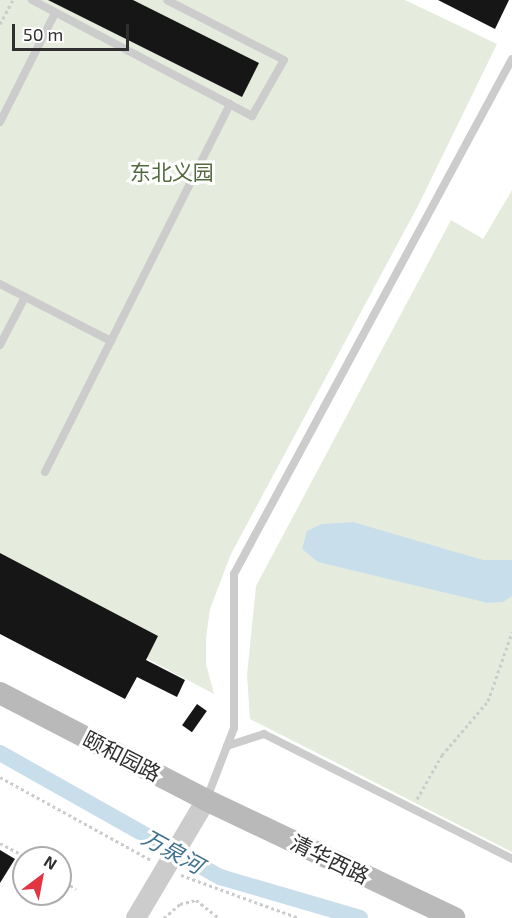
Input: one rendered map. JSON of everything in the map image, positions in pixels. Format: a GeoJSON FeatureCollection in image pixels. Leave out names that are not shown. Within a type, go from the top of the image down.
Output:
{"type":"FeatureCollection","features":[{"type":"Feature","properties":{"kind":"main road","name":"颐和园路"},"geometry":{"type":"LineString","coordinates":[[0,693],[206,800]]}},
{"type":"Feature","properties":{"kind":"main road","name":"清华西路"},"geometry":{"type":"LineString","coordinates":[[206,800],[454,918]]}},
{"type":"Feature","properties":{"kind":"street"},"geometry":{"type":"LineString","coordinates":[[136,918],[206,800]]}},
{"type":"Feature","properties":{"kind":"lane"},"geometry":{"type":"LineString","coordinates":[[32,0],[252,116],[284,60],[167,0]]}},
{"type":"Feature","properties":{"kind":"lane"},"geometry":{"type":"LineString","coordinates":[[0,122],[54,13]]}},
{"type":"Feature","properties":{"kind":"lane"},"geometry":{"type":"LineString","coordinates":[[206,800],[234,728],[234,574],[509,69],[512,59]]}},
{"type":"Feature","properties":{"kind":"lane"},"geometry":{"type":"LineString","coordinates":[[45,472],[230,104]]}},
{"type":"Feature","properties":{"kind":"lane"},"geometry":{"type":"LineString","coordinates":[[0,284],[111,341]]}},
{"type":"Feature","properties":{"kind":"lane"},"geometry":{"type":"LineString","coordinates":[[0,345],[25,297]]}},
{"type":"Feature","properties":{"kind":"lane"},"geometry":{"type":"LineString","coordinates":[[227,746],[264,734],[512,859]]}},
{"type":"Feature","properties":{"kind":"path"},"geometry":{"type":"LineString","coordinates":[[0,24],[13,0]]}},
{"type":"Feature","properties":{"kind":"path"},"geometry":{"type":"LineString","coordinates":[[412,808],[442,754],[488,701],[512,632]]}},
{"type":"Feature","properties":{"kind":"path"},"geometry":{"type":"LineString","coordinates":[[0,777],[166,868],[299,918]]}},
{"type":"Feature","properties":{"kind":"path"},"geometry":{"type":"LineString","coordinates":[[72,886],[76,889]]}},
{"type":"Feature","properties":{"kind":"path"},"geometry":{"type":"LineString","coordinates":[[164,918],[180,904],[196,900],[219,918]]}},
{"type":"Feature","properties":{"kind":"green space","name":"东北义园"},"geometry":{"type":"Polygon","coordinates":[[[0,0],[405,0],[497,44],[419,204],[231,554],[210,609],[206,638],[206,664],[214,694],[146,658],[158,636],[0,553],[0,0]]]}},
{"type":"Feature","properties":{"kind":"green space"},"geometry":{"type":"Polygon","coordinates":[[[512,190],[512,852],[250,719],[247,675],[256,586],[451,220],[483,239],[512,190]]]}},
{"type":"Feature","properties":{"kind":"water"},"geometry":{"type":"Polygon","coordinates":[[[353,522],[483,560],[512,560],[512,596],[503,602],[488,603],[318,562],[302,549],[307,531],[322,524],[353,522]]]}},
{"type":"Feature","properties":{"kind":"building"},"geometry":{"type":"Polygon","coordinates":[[[48,0],[133,0],[259,63],[242,97],[48,0]]]}},
{"type":"Feature","properties":{"kind":"building"},"geometry":{"type":"Polygon","coordinates":[[[438,0],[509,0],[495,29],[438,0]]]}},
{"type":"Feature","properties":{"kind":"building"},"geometry":{"type":"Polygon","coordinates":[[[0,553],[158,636],[146,660],[185,680],[177,697],[137,677],[125,699],[0,634],[0,553]]]}},
{"type":"Feature","properties":{"kind":"building"},"geometry":{"type":"Polygon","coordinates":[[[197,704],[207,711],[192,732],[182,725],[197,704]]]}},
{"type":"Feature","properties":{"kind":"building"},"geometry":{"type":"Polygon","coordinates":[[[0,850],[12,857],[12,864],[0,883],[0,850]]]}},
{"type":"Feature","properties":{"kind":"waterway","name":"万泉河"},"geometry":{"type":"LineString","coordinates":[[0,753],[220,877],[360,918]]}}]}
